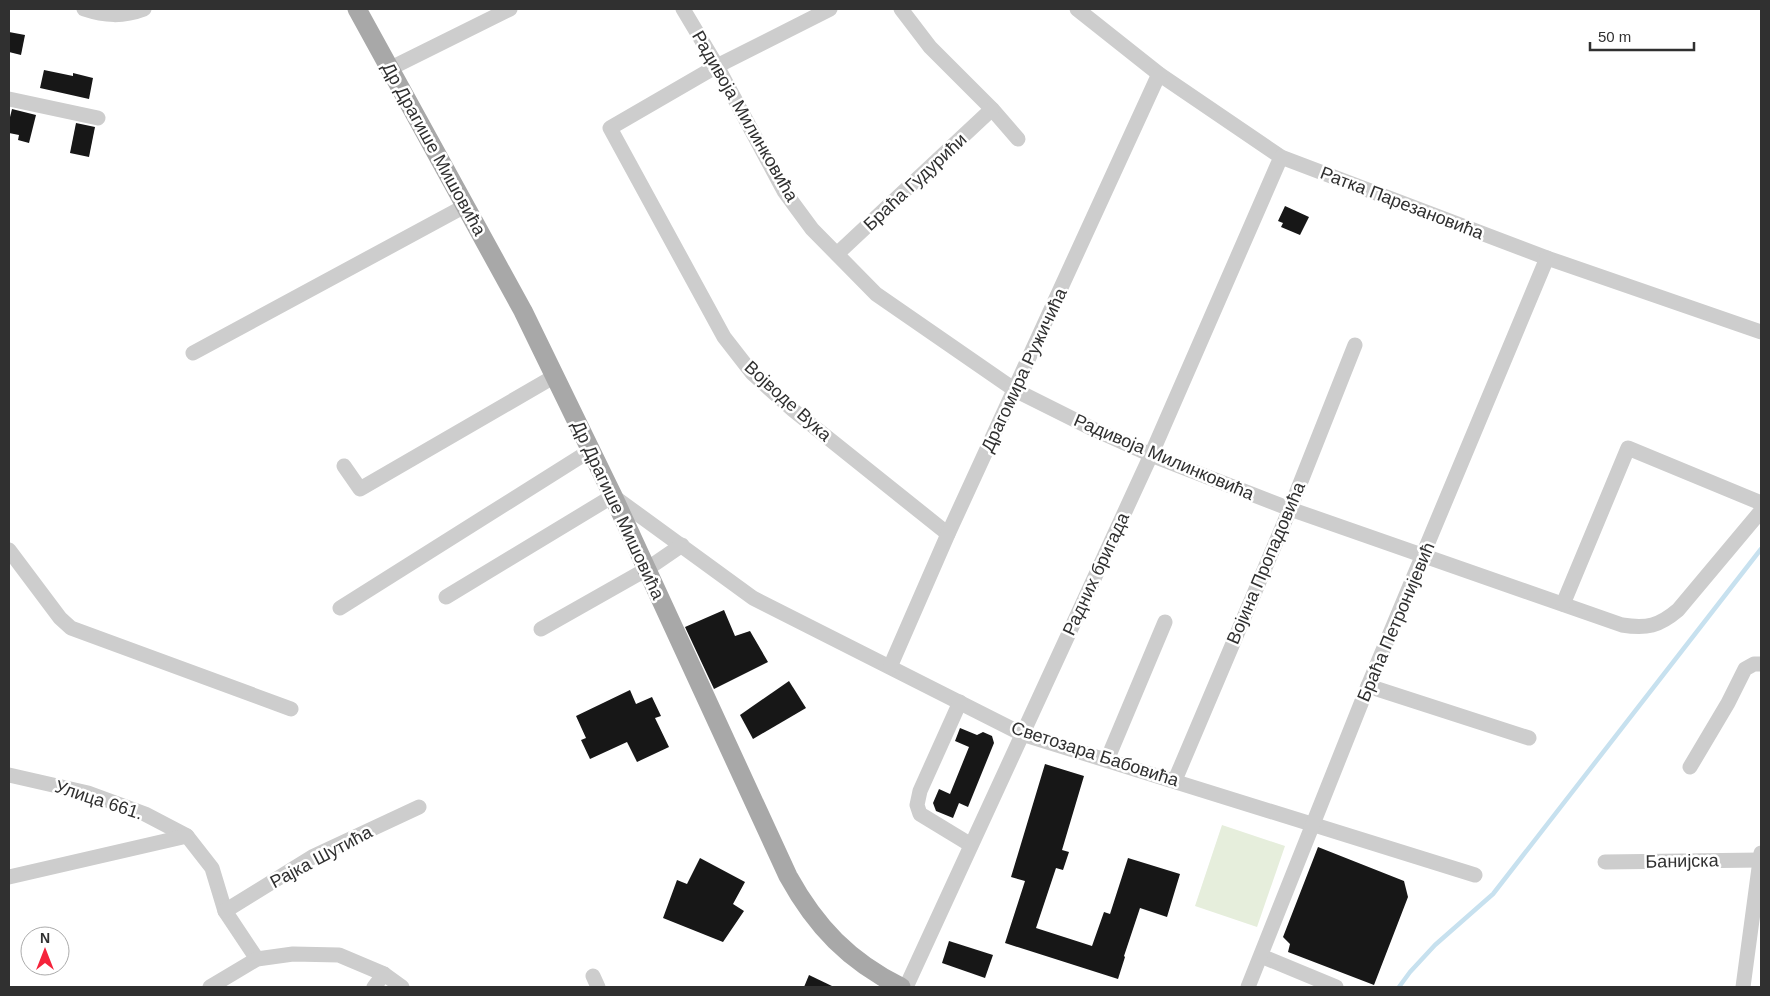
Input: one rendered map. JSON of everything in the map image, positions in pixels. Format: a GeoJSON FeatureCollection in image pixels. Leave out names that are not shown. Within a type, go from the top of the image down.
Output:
{"type":"FeatureCollection","features":[{"type":"Feature","properties":{"kind":"main road","name":"Др Драгише Мишовића"},"geometry":{"type":"LineString","coordinates":[[357,9],[523,311],[613,496],[784,868],[799,895],[818,921],[844,950],[870,970],[901,987]]}},
{"type":"Feature","properties":{"kind":"street"},"geometry":{"type":"LineString","coordinates":[[84,9],[99,14],[116,15],[133,13],[144,9]]}},
{"type":"Feature","properties":{"kind":"street"},"geometry":{"type":"LineString","coordinates":[[389,69],[510,9]]}},
{"type":"Feature","properties":{"kind":"street","name":"Радивоја Милинковића"},"geometry":{"type":"LineString","coordinates":[[684,9],[784,191],[812,229],[876,294],[1015,390],[1091,428],[1151,455],[1290,509],[1622,624],[1639,628],[1664,621],[1678,610],[1761,511]]}},
{"type":"Feature","properties":{"kind":"street"},"geometry":{"type":"LineString","coordinates":[[717,66],[830,9]]}},
{"type":"Feature","properties":{"kind":"street"},"geometry":{"type":"LineString","coordinates":[[901,9],[930,47],[992,109],[1018,139]]}},
{"type":"Feature","properties":{"kind":"street","name":"Ратка Парезановића"},"geometry":{"type":"LineString","coordinates":[[1077,9],[1159,74],[1281,157],[1548,258],[1761,332]]}},
{"type":"Feature","properties":{"kind":"street","name":"Војводе Вука"},"geometry":{"type":"LineString","coordinates":[[717,66],[610,128],[724,336],[752,373],[793,410],[948,534]]}},
{"type":"Feature","properties":{"kind":"street","name":"Драгомира Ружичића"},"geometry":{"type":"LineString","coordinates":[[890,667],[948,534],[1159,74]]}},
{"type":"Feature","properties":{"kind":"street"},"geometry":{"type":"LineString","coordinates":[[9,99],[98,118]]}},
{"type":"Feature","properties":{"kind":"street","name":"Браћа Гудурићи"},"geometry":{"type":"LineString","coordinates":[[837,254],[992,109]]}},
{"type":"Feature","properties":{"kind":"street","name":"Радних бригада"},"geometry":{"type":"LineString","coordinates":[[906,987],[1151,455],[1281,157]]}},
{"type":"Feature","properties":{"kind":"street"},"geometry":{"type":"LineString","coordinates":[[193,353],[465,206]]}},
{"type":"Feature","properties":{"kind":"street","name":"Браћа Петронијевић"},"geometry":{"type":"LineString","coordinates":[[1248,987],[1368,686],[1548,258]]}},
{"type":"Feature","properties":{"kind":"street","name":"Војина Пропадовића"},"geometry":{"type":"LineString","coordinates":[[1175,780],[1290,509],[1355,345]]}},
{"type":"Feature","properties":{"kind":"street"},"geometry":{"type":"LineString","coordinates":[[344,466],[360,489],[555,376]]}},
{"type":"Feature","properties":{"kind":"street"},"geometry":{"type":"LineString","coordinates":[[1564,604],[1628,448],[1761,503]]}},
{"type":"Feature","properties":{"kind":"street"},"geometry":{"type":"LineString","coordinates":[[340,608],[591,450]]}},
{"type":"Feature","properties":{"kind":"street"},"geometry":{"type":"LineString","coordinates":[[446,597],[613,496]]}},
{"type":"Feature","properties":{"kind":"street","name":"Светозара Бабовића"},"geometry":{"type":"LineString","coordinates":[[613,496],[753,598],[1022,734],[1175,780],[1475,875]]}},
{"type":"Feature","properties":{"kind":"street"},"geometry":{"type":"LineString","coordinates":[[541,629],[647,569],[682,545]]}},
{"type":"Feature","properties":{"kind":"street"},"geometry":{"type":"LineString","coordinates":[[9,550],[60,618],[71,628],[291,709]]}},
{"type":"Feature","properties":{"kind":"street"},"geometry":{"type":"LineString","coordinates":[[1107,760],[1165,622]]}},
{"type":"Feature","properties":{"kind":"street"},"geometry":{"type":"LineString","coordinates":[[1690,767],[1728,703],[1745,669],[1754,664],[1761,664]]}},
{"type":"Feature","properties":{"kind":"street"},"geometry":{"type":"LineString","coordinates":[[1368,686],[1529,738]]}},
{"type":"Feature","properties":{"kind":"street"},"geometry":{"type":"LineString","coordinates":[[960,702],[920,791],[917,805],[920,814],[971,845]]}},
{"type":"Feature","properties":{"kind":"street","name":"Улица 661."},"geometry":{"type":"LineString","coordinates":[[9,775],[88,793],[145,814],[186,836],[212,868],[225,911],[257,959]]}},
{"type":"Feature","properties":{"kind":"street","name":"Рајка Шутића"},"geometry":{"type":"LineString","coordinates":[[225,911],[314,856],[419,807]]}},
{"type":"Feature","properties":{"kind":"street","name":"Улица 661."},"geometry":{"type":"LineString","coordinates":[[9,877],[186,836]]}},
{"type":"Feature","properties":{"kind":"street"},"geometry":{"type":"LineString","coordinates":[[1743,987],[1760,857]]}},
{"type":"Feature","properties":{"kind":"street","name":"Банијска"},"geometry":{"type":"LineString","coordinates":[[1605,862],[1760,857]]}},
{"type":"Feature","properties":{"kind":"street"},"geometry":{"type":"LineString","coordinates":[[210,987],[257,959],[293,954],[339,955],[384,974],[402,987]]}},
{"type":"Feature","properties":{"kind":"street"},"geometry":{"type":"LineString","coordinates":[[1261,956],[1303,981],[1336,987]]}},
{"type":"Feature","properties":{"kind":"street"},"geometry":{"type":"LineString","coordinates":[[374,987],[384,974]]}},
{"type":"Feature","properties":{"kind":"green space"},"geometry":{"type":"Polygon","coordinates":[[[1222,825],[1285,846],[1257,927],[1195,906],[1222,825]]]}},
{"type":"Feature","properties":{"kind":"building"},"geometry":{"type":"Polygon","coordinates":[[[9,32],[25,35],[21,55],[9,52],[9,32]]]}},
{"type":"Feature","properties":{"kind":"building"},"geometry":{"type":"Polygon","coordinates":[[[44,70],[73,76],[73,73],[93,78],[89,99],[40,88],[44,70]]]}},
{"type":"Feature","properties":{"kind":"building"},"geometry":{"type":"Polygon","coordinates":[[[12,109],[36,115],[29,143],[18,140],[19,135],[9,133],[12,109]]]}},
{"type":"Feature","properties":{"kind":"building"},"geometry":{"type":"Polygon","coordinates":[[[76,123],[95,127],[89,157],[70,153],[76,123]]]}},
{"type":"Feature","properties":{"kind":"building"},"geometry":{"type":"Polygon","coordinates":[[[1285,206],[1309,217],[1300,235],[1281,227],[1283,223],[1278,221],[1285,206]]]}},
{"type":"Feature","properties":{"kind":"building"},"geometry":{"type":"Polygon","coordinates":[[[724,610],[735,636],[750,631],[768,662],[714,689],[685,627],[724,610]]]}},
{"type":"Feature","properties":{"kind":"building"},"geometry":{"type":"Polygon","coordinates":[[[789,681],[806,708],[753,739],[740,715],[789,681]]]}},
{"type":"Feature","properties":{"kind":"building"},"geometry":{"type":"Polygon","coordinates":[[[630,690],[636,704],[652,697],[661,716],[655,718],[669,747],[637,762],[627,742],[590,759],[581,740],[586,738],[576,716],[630,690]]]}},
{"type":"Feature","properties":{"kind":"building"},"geometry":{"type":"Polygon","coordinates":[[[960,728],[977,735],[983,732],[992,736],[994,743],[968,807],[959,803],[953,818],[936,811],[933,803],[939,789],[950,794],[969,747],[955,741],[960,728]]]}},
{"type":"Feature","properties":{"kind":"building"},"geometry":{"type":"Polygon","coordinates":[[[1045,764],[1084,776],[1062,850],[1069,852],[1063,870],[1056,868],[1036,928],[1092,946],[1104,912],[1110,914],[1128,858],[1180,874],[1167,917],[1140,908],[1118,979],[1005,943],[1025,881],[1011,877],[1045,764]]]}},
{"type":"Feature","properties":{"kind":"building"},"geometry":{"type":"Polygon","coordinates":[[[1318,847],[1404,881],[1408,897],[1374,985],[1288,952],[1290,944],[1283,937],[1318,847]]]}},
{"type":"Feature","properties":{"kind":"building"},"geometry":{"type":"Polygon","coordinates":[[[700,858],[745,882],[733,904],[744,911],[723,942],[663,918],[677,880],[687,884],[700,858]]]}},
{"type":"Feature","properties":{"kind":"building"},"geometry":{"type":"Polygon","coordinates":[[[949,941],[993,955],[985,978],[942,963],[949,941]]]}},
{"type":"Feature","properties":{"kind":"building"},"geometry":{"type":"Polygon","coordinates":[[[809,975],[834,987],[804,987],[809,975]]]}},
{"type":"Feature","properties":{"kind":"waterway"},"geometry":{"type":"LineString","coordinates":[[1399,987],[1435,945],[1493,894],[1761,549]]}}]}
